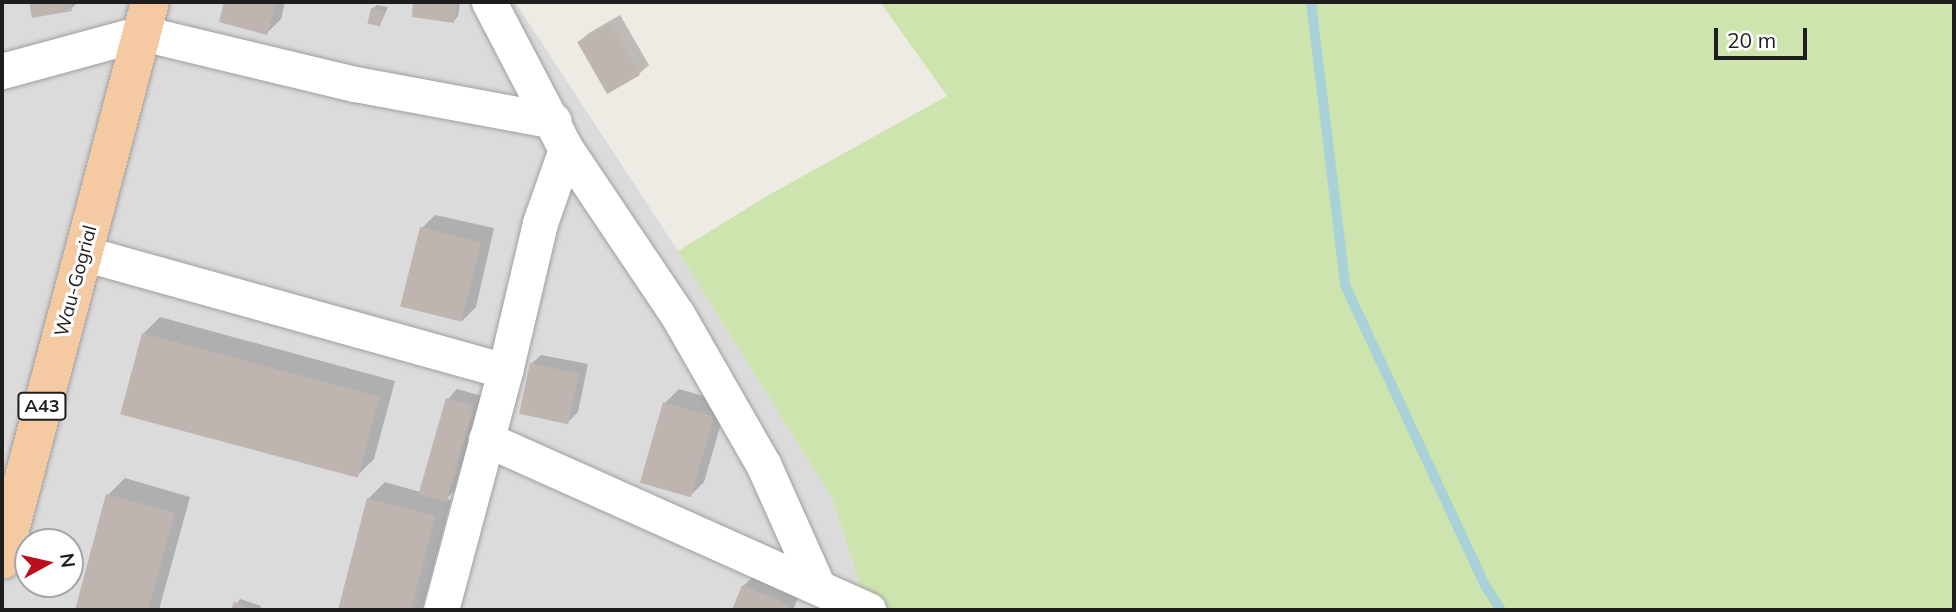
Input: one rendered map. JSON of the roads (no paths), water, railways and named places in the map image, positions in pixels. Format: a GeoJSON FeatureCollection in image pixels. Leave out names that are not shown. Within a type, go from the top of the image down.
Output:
{"type":"FeatureCollection","features":[{"type":"Feature","properties":{"kind":"main road","name":"Wau-Gogrial"},"geometry":{"type":"LineString","coordinates":[[2,560],[146,18]]}},
{"type":"Feature","properties":{"kind":"street"},"geometry":{"type":"LineString","coordinates":[[489,2],[517,60],[560,135],[677,314],[764,466],[818,587]]}},
{"type":"Feature","properties":{"kind":"street"},"geometry":{"type":"LineString","coordinates":[[2,71],[146,18],[355,84],[560,135]]}},
{"type":"Feature","properties":{"kind":"street"},"geometry":{"type":"LineString","coordinates":[[441,610],[505,371],[560,135]]}},
{"type":"Feature","properties":{"kind":"street"},"geometry":{"type":"LineString","coordinates":[[83,253],[505,371]]}},
{"type":"Feature","properties":{"kind":"street"},"geometry":{"type":"LineString","coordinates":[[486,439],[869,610]]}},
{"type":"Feature","properties":{"kind":"waterway"},"geometry":{"type":"LineString","coordinates":[[1311,2],[1345,285],[1486,587],[1501,610]]}}]}
